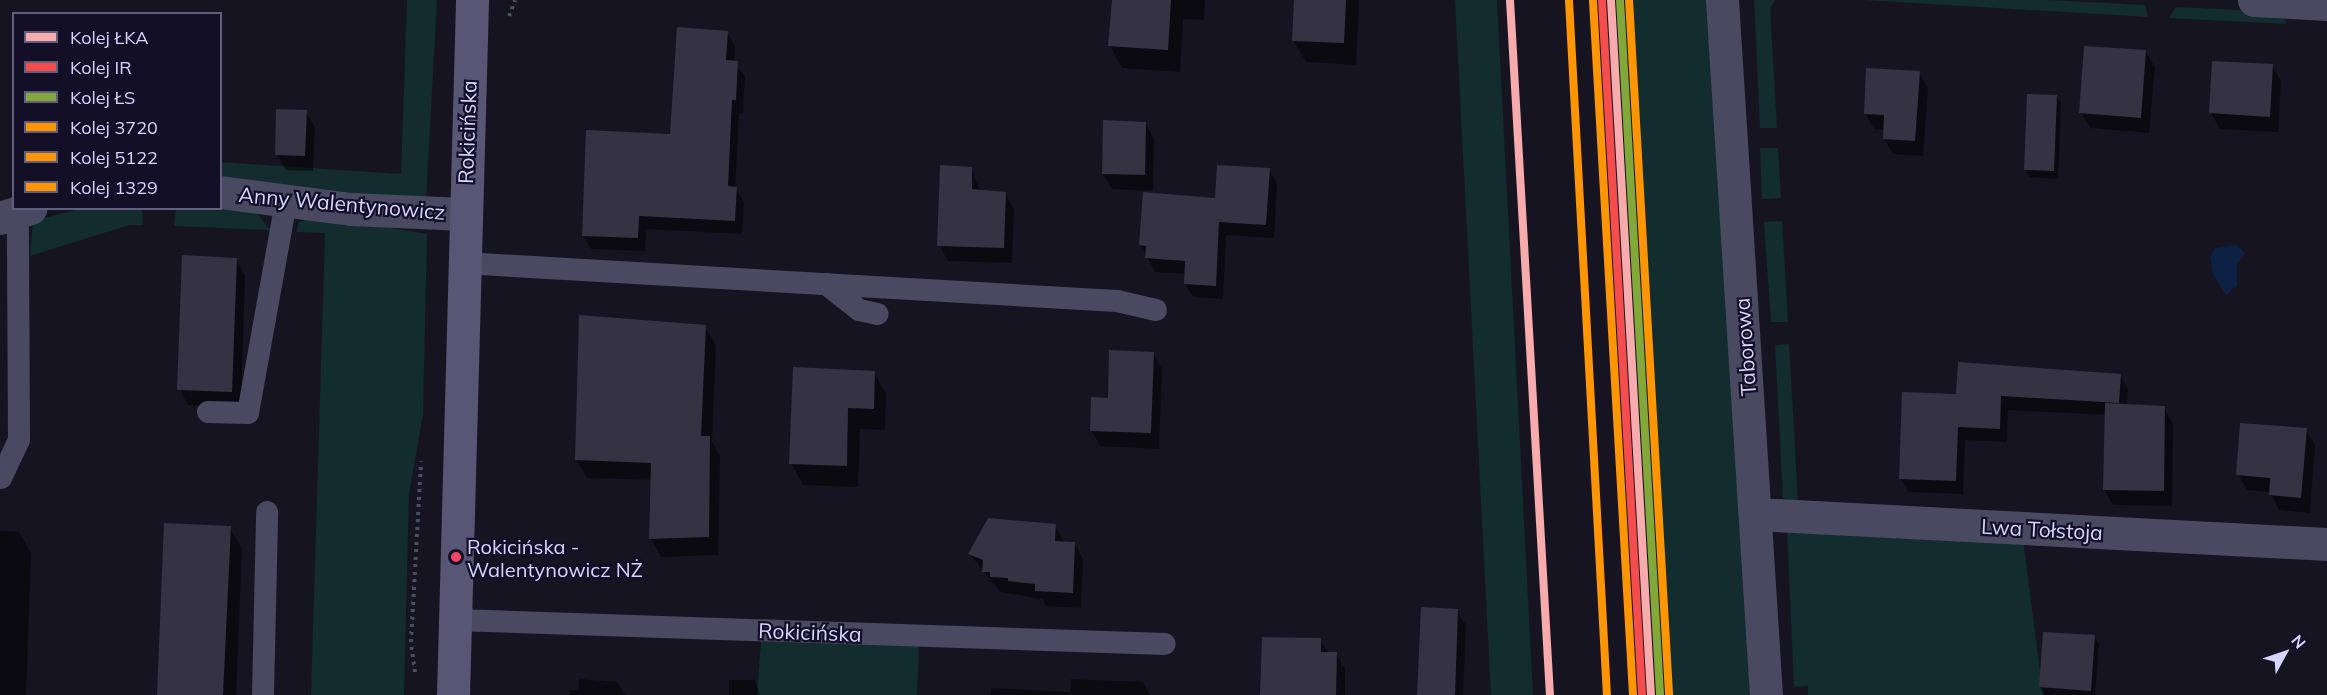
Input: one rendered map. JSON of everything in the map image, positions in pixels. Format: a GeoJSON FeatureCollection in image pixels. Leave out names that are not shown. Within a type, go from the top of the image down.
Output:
{"type":"FeatureCollection","features":[{"type":"Feature","properties":{"kind":"main road","name":"Rokicińska"},"geometry":{"type":"LineString","coordinates":[[453,695],[464,214],[472,0]]}},
{"type":"Feature","properties":{"kind":"street","name":"Taborowa"},"geometry":{"type":"LineString","coordinates":[[1722,0],[1766,695]]}},
{"type":"Feature","properties":{"kind":"street"},"geometry":{"type":"LineString","coordinates":[[2254,0],[2327,4]]}},
{"type":"Feature","properties":{"kind":"street","name":"Anny Walentynowicz"},"geometry":{"type":"LineString","coordinates":[[222,192],[286,201],[464,214]]}},
{"type":"Feature","properties":{"kind":"street","name":"Lwa Tołstoja"},"geometry":{"type":"LineString","coordinates":[[1756,514],[2327,544]]}},
{"type":"Feature","properties":{"kind":"lane"},"geometry":{"type":"LineString","coordinates":[[208,412],[248,413],[286,201]]}},
{"type":"Feature","properties":{"kind":"lane"},"geometry":{"type":"LineString","coordinates":[[1,478],[19,441],[16,213]]}},
{"type":"Feature","properties":{"kind":"lane"},"geometry":{"type":"LineString","coordinates":[[463,263],[1117,301],[1156,310]]}},
{"type":"Feature","properties":{"kind":"lane"},"geometry":{"type":"LineString","coordinates":[[826,284],[859,310],[878,314]]}},
{"type":"Feature","properties":{"kind":"lane"},"geometry":{"type":"LineString","coordinates":[[263,695],[267,512]]}},
{"type":"Feature","properties":{"kind":"lane","name":"Rokicińska"},"geometry":{"type":"LineString","coordinates":[[456,620],[1165,644]]}},
{"type":"Feature","properties":{"kind":"green space"},"geometry":{"type":"Polygon","coordinates":[[[407,0],[437,0],[426,199],[413,201],[222,179],[222,162],[401,174],[407,0]]]}},
{"type":"Feature","properties":{"kind":"green space"},"geometry":{"type":"Polygon","coordinates":[[[1455,0],[1497,0],[1533,695],[1491,695],[1455,0]]]}},
{"type":"Feature","properties":{"kind":"green space"},"geometry":{"type":"Polygon","coordinates":[[[1628,0],[1709,0],[1752,695],[1670,695],[1628,0]]]}},
{"type":"Feature","properties":{"kind":"green space"},"geometry":{"type":"Polygon","coordinates":[[[1754,0],[1775,0],[1770,8],[1777,128],[1760,128],[1754,0]]]}},
{"type":"Feature","properties":{"kind":"green space"},"geometry":{"type":"Polygon","coordinates":[[[1863,0],[2048,0],[2145,5],[2148,17],[1863,0]]]}},
{"type":"Feature","properties":{"kind":"green space"},"geometry":{"type":"Polygon","coordinates":[[[2176,7],[2282,12],[2287,24],[2169,18],[2176,7]]]}},
{"type":"Feature","properties":{"kind":"green space"},"geometry":{"type":"Polygon","coordinates":[[[1760,148],[1778,148],[1781,198],[1762,199],[1760,148]]]}},
{"type":"Feature","properties":{"kind":"green space"},"geometry":{"type":"Polygon","coordinates":[[[222,208],[255,211],[270,230],[174,226],[176,210],[222,210],[222,208]]]}},
{"type":"Feature","properties":{"kind":"green space"},"geometry":{"type":"Polygon","coordinates":[[[75,210],[142,210],[143,225],[129,225],[30,256],[33,221],[75,210]]]}},
{"type":"Feature","properties":{"kind":"green space"},"geometry":{"type":"Polygon","coordinates":[[[315,215],[427,234],[423,414],[409,494],[404,695],[311,695],[325,233],[296,232],[299,222],[315,215]]]}},
{"type":"Feature","properties":{"kind":"green space"},"geometry":{"type":"Polygon","coordinates":[[[1782,221],[1788,322],[1771,322],[1764,222],[1782,221]]]}},
{"type":"Feature","properties":{"kind":"green space"},"geometry":{"type":"Polygon","coordinates":[[[1789,344],[1798,502],[1783,498],[1775,345],[1789,344]]]}},
{"type":"Feature","properties":{"kind":"green space"},"geometry":{"type":"Polygon","coordinates":[[[1787,531],[2023,539],[2043,695],[1808,695],[1808,686],[1794,687],[1787,531]]]}},
{"type":"Feature","properties":{"kind":"green space"},"geometry":{"type":"Polygon","coordinates":[[[761,641],[919,646],[917,695],[757,695],[761,641]]]}},
{"type":"Feature","properties":{"kind":"water"},"geometry":{"type":"Polygon","coordinates":[[[2237,245],[2245,254],[2237,263],[2237,285],[2226,295],[2213,274],[2210,257],[2215,248],[2237,245]]]}},
{"type":"Feature","properties":{"kind":"building"},"geometry":{"type":"Polygon","coordinates":[[[1112,0],[1171,0],[1168,50],[1108,46],[1112,0]]]}},
{"type":"Feature","properties":{"kind":"building"},"geometry":{"type":"Polygon","coordinates":[[[1294,0],[1346,0],[1344,43],[1292,41],[1294,0]]]}},
{"type":"Feature","properties":{"kind":"building"},"geometry":{"type":"Polygon","coordinates":[[[677,27],[728,31],[726,60],[738,61],[736,100],[732,100],[728,186],[737,187],[735,221],[639,216],[638,238],[582,236],[586,130],[670,134],[677,27]]]}},
{"type":"Feature","properties":{"kind":"building"},"geometry":{"type":"Polygon","coordinates":[[[2084,46],[2146,50],[2141,118],[2079,113],[2084,46]]]}},
{"type":"Feature","properties":{"kind":"building"},"geometry":{"type":"Polygon","coordinates":[[[2212,61],[2273,64],[2270,117],[2209,113],[2212,61]]]}},
{"type":"Feature","properties":{"kind":"building"},"geometry":{"type":"Polygon","coordinates":[[[1866,68],[1920,71],[1915,141],[1883,139],[1884,115],[1864,114],[1866,68]]]}},
{"type":"Feature","properties":{"kind":"building"},"geometry":{"type":"Polygon","coordinates":[[[2027,94],[2057,95],[2054,171],[2024,170],[2027,94]]]}},
{"type":"Feature","properties":{"kind":"building"},"geometry":{"type":"Polygon","coordinates":[[[276,109],[307,110],[305,156],[275,155],[276,109]]]}},
{"type":"Feature","properties":{"kind":"building"},"geometry":{"type":"Polygon","coordinates":[[[1103,120],[1146,122],[1145,175],[1102,174],[1103,120]]]}},
{"type":"Feature","properties":{"kind":"building"},"geometry":{"type":"Polygon","coordinates":[[[940,165],[972,167],[972,189],[1006,192],[1004,248],[937,246],[940,165]]]}},
{"type":"Feature","properties":{"kind":"building"},"geometry":{"type":"Polygon","coordinates":[[[1217,165],[1270,168],[1266,225],[1219,222],[1216,286],[1184,284],[1185,261],[1145,258],[1146,246],[1139,245],[1143,192],[1215,198],[1217,165]]]}},
{"type":"Feature","properties":{"kind":"building"},"geometry":{"type":"Polygon","coordinates":[[[182,255],[237,258],[232,392],[177,390],[182,255]]]}},
{"type":"Feature","properties":{"kind":"building"},"geometry":{"type":"Polygon","coordinates":[[[579,315],[706,325],[701,436],[710,436],[709,537],[649,539],[651,463],[575,460],[579,315]]]}},
{"type":"Feature","properties":{"kind":"building"},"geometry":{"type":"Polygon","coordinates":[[[1109,350],[1154,352],[1151,433],[1090,431],[1091,397],[1108,398],[1109,350]]]}},
{"type":"Feature","properties":{"kind":"building"},"geometry":{"type":"Polygon","coordinates":[[[1958,362],[2121,374],[2119,403],[2001,396],[2000,429],[1958,427],[1956,481],[1899,479],[1902,392],[1956,394],[1958,362]]]}},
{"type":"Feature","properties":{"kind":"building"},"geometry":{"type":"Polygon","coordinates":[[[793,367],[875,371],[874,409],[848,408],[847,466],[789,464],[793,367]]]}},
{"type":"Feature","properties":{"kind":"building"},"geometry":{"type":"Polygon","coordinates":[[[2105,403],[2165,406],[2164,491],[2103,490],[2105,403]]]}},
{"type":"Feature","properties":{"kind":"building"},"geometry":{"type":"Polygon","coordinates":[[[2240,423],[2307,428],[2301,498],[2269,495],[2270,478],[2236,475],[2240,423]]]}},
{"type":"Feature","properties":{"kind":"building"},"geometry":{"type":"Polygon","coordinates":[[[988,518],[1056,524],[1055,541],[1075,542],[1073,593],[1035,591],[1035,584],[990,577],[990,572],[982,572],[983,560],[968,554],[988,518]]]}},
{"type":"Feature","properties":{"kind":"building"},"geometry":{"type":"Polygon","coordinates":[[[164,523],[231,526],[223,695],[157,695],[164,523]]]}},
{"type":"Feature","properties":{"kind":"building"},"geometry":{"type":"Polygon","coordinates":[[[1421,607],[1458,609],[1455,695],[1417,695],[1421,607]]]}},
{"type":"Feature","properties":{"kind":"building"},"geometry":{"type":"Polygon","coordinates":[[[2043,632],[2095,635],[2091,691],[2039,687],[2043,632]]]}},
{"type":"Feature","properties":{"kind":"building"},"geometry":{"type":"Polygon","coordinates":[[[1262,637],[1321,638],[1321,652],[1337,652],[1336,695],[1260,695],[1262,637]]]}},
{"type":"Feature","properties":{"kind":"rail line","name":"ŁKA"},"geometry":{"type":"LineString","coordinates":[[1510,0],[1550,695]]}},
{"type":"Feature","properties":{"kind":"rail line","name":"ŁKA"},"geometry":{"type":"LineString","coordinates":[[1611,0],[1651,695]]}},
{"type":"Feature","properties":{"kind":"rail line","name":"ŁS"},"geometry":{"type":"LineString","coordinates":[[1620,0],[1660,694]]}},
{"type":"Feature","properties":{"kind":"rail line","name":"5122"},"geometry":{"type":"LineString","coordinates":[[1629,0],[1669,694]]}},
{"type":"Feature","properties":{"kind":"rail line","name":"1329"},"geometry":{"type":"LineString","coordinates":[[1569,1],[1607,695]]}},
{"type":"Feature","properties":{"kind":"rail line","name":"3720"},"geometry":{"type":"LineString","coordinates":[[1593,1],[1633,695]]}},
{"type":"Feature","properties":{"kind":"rail line","name":"IR"},"geometry":{"type":"LineString","coordinates":[[1602,1],[1642,695]]}},
{"type":"Feature","properties":{"kind":"place","name":"Rokicińska - Walentynowicz NŻ"},"geometry":{"type":"Point","coordinates":[456,557]}}]}
